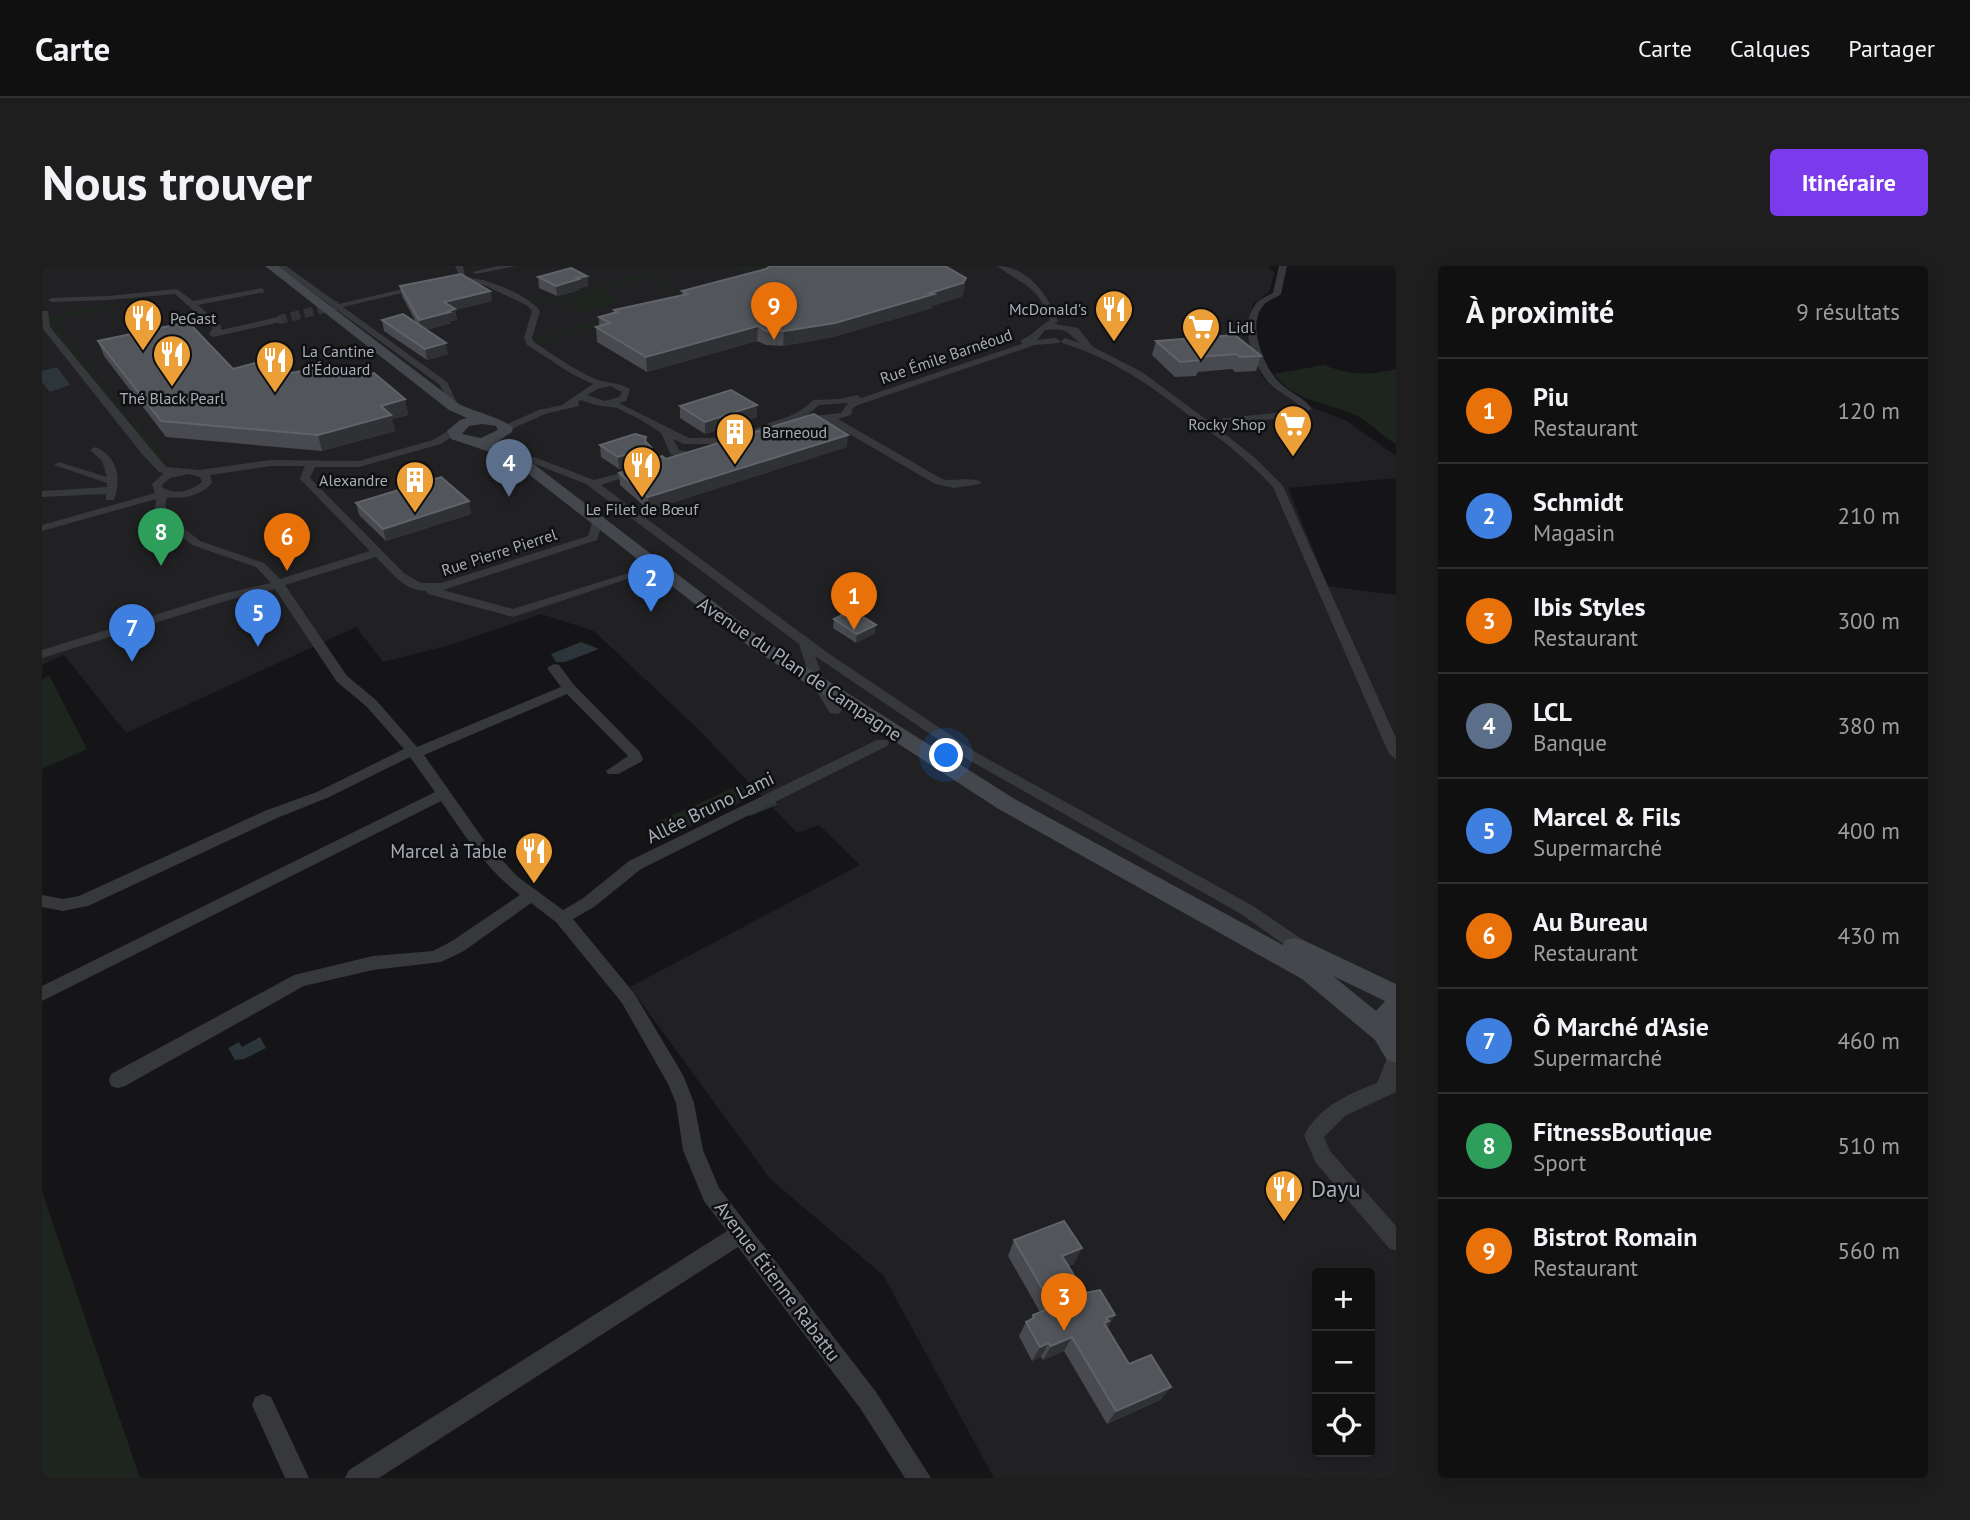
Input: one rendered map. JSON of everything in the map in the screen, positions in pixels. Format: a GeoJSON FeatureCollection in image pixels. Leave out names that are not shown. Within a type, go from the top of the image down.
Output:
{"type":"FeatureCollection","features":[{"type":"Feature","properties":{"kind":"main road"},"geometry":{"type":"LineString","coordinates":[[261,266],[452,417],[458,439],[471,442],[489,441],[504,431]]}},
{"type":"Feature","properties":{"kind":"main road"},"geometry":{"type":"LineString","coordinates":[[271,266],[454,407],[486,420]]}},
{"type":"Feature","properties":{"kind":"main road"},"geometry":{"type":"LineString","coordinates":[[456,429],[486,420]]}},
{"type":"Feature","properties":{"kind":"main road","name":"Avenue du Plan de Campagne"},"geometry":{"type":"LineString","coordinates":[[486,420],[500,423],[504,431],[534,460],[816,677],[1005,803],[1311,972],[1392,1047]]}},
{"type":"Feature","properties":{"kind":"main road","name":"Avenue du Plan de Campagne"},"geometry":{"type":"LineString","coordinates":[[471,442],[513,456],[595,530],[746,635],[1010,793],[1223,911],[1396,995]]}},
{"type":"Feature","properties":{"kind":"main road"},"geometry":{"type":"LineString","coordinates":[[1392,1047],[1383,1023],[1386,1014],[1396,1007]]}},
{"type":"Feature","properties":{"kind":"street"},"geometry":{"type":"LineString","coordinates":[[281,266],[444,384],[454,407]]}},
{"type":"Feature","properties":{"kind":"street"},"geometry":{"type":"LineString","coordinates":[[467,275],[510,266]]}},
{"type":"Feature","properties":{"kind":"street"},"geometry":{"type":"LineString","coordinates":[[1001,266],[1030,282],[1045,295],[1054,321],[1043,330]]}},
{"type":"Feature","properties":{"kind":"street"},"geometry":{"type":"LineString","coordinates":[[1009,266],[1047,290],[1065,327]]}},
{"type":"Feature","properties":{"kind":"street"},"geometry":{"type":"LineString","coordinates":[[1205,423],[1296,414],[1307,409],[1274,384],[1255,350],[1252,323],[1254,314],[1261,303],[1277,294],[1283,266]]}},
{"type":"Feature","properties":{"kind":"street"},"geometry":{"type":"LineString","coordinates":[[467,275],[531,304],[536,311],[528,341],[581,376],[600,384],[623,387],[628,393],[623,399],[608,403],[566,405],[542,412],[486,420]]}},
{"type":"Feature","properties":{"kind":"street"},"geometry":{"type":"LineString","coordinates":[[341,305],[429,284]]}},
{"type":"Feature","properties":{"kind":"street"},"geometry":{"type":"LineString","coordinates":[[191,304],[262,285]]}},
{"type":"Feature","properties":{"kind":"street"},"geometry":{"type":"LineString","coordinates":[[42,299],[108,298],[172,290],[180,292],[218,333]]}},
{"type":"Feature","properties":{"kind":"street"},"geometry":{"type":"LineString","coordinates":[[51,312],[167,294],[218,333]]}},
{"type":"Feature","properties":{"kind":"street"},"geometry":{"type":"LineString","coordinates":[[52,300],[57,304],[43,319],[47,327],[163,470],[204,478],[243,467],[284,463],[359,464],[447,438],[456,429]]}},
{"type":"Feature","properties":{"kind":"street"},"geometry":{"type":"LineString","coordinates":[[218,333],[278,320]]}},
{"type":"Feature","properties":{"kind":"street"},"geometry":{"type":"LineString","coordinates":[[42,327],[159,473],[161,508],[176,527],[196,543],[254,562],[275,582]]}},
{"type":"Feature","properties":{"kind":"street"},"geometry":{"type":"LineString","coordinates":[[1043,330],[1065,327],[1077,332],[1078,337],[1094,349],[1143,376],[1205,423],[1254,461],[1278,486],[1396,754]]}},
{"type":"Feature","properties":{"kind":"street"},"geometry":{"type":"LineString","coordinates":[[1043,330],[1061,341],[1094,349]]}},
{"type":"Feature","properties":{"kind":"street","name":"Rue Émile Barnéoud"},"geometry":{"type":"LineString","coordinates":[[788,422],[827,418],[843,409],[1031,340],[1043,330]]}},
{"type":"Feature","properties":{"kind":"street","name":"Rue Émile Barnéoud"},"geometry":{"type":"LineString","coordinates":[[672,445],[685,440],[698,448],[729,441],[788,422],[820,401],[843,409],[1034,343],[1078,337]]}},
{"type":"Feature","properties":{"kind":"street"},"geometry":{"type":"LineString","coordinates":[[581,376],[586,391],[595,403]]}},
{"type":"Feature","properties":{"kind":"street"},"geometry":{"type":"LineString","coordinates":[[566,405],[600,384]]}},
{"type":"Feature","properties":{"kind":"street"},"geometry":{"type":"LineString","coordinates":[[623,399],[631,411]]}},
{"type":"Feature","properties":{"kind":"street"},"geometry":{"type":"LineString","coordinates":[[608,403],[631,411],[665,434],[685,440]]}},
{"type":"Feature","properties":{"kind":"street"},"geometry":{"type":"LineString","coordinates":[[843,409],[849,429]]}},
{"type":"Feature","properties":{"kind":"street"},"geometry":{"type":"LineString","coordinates":[[809,410],[814,415],[849,429],[939,482],[954,485],[976,482]]}},
{"type":"Feature","properties":{"kind":"street"},"geometry":{"type":"LineString","coordinates":[[504,431],[542,412]]}},
{"type":"Feature","properties":{"kind":"street"},"geometry":{"type":"LineString","coordinates":[[665,434],[675,453],[684,455]]}},
{"type":"Feature","properties":{"kind":"street"},"geometry":{"type":"LineString","coordinates":[[422,447],[471,442]]}},
{"type":"Feature","properties":{"kind":"street"},"geometry":{"type":"LineString","coordinates":[[670,459],[698,448]]}},
{"type":"Feature","properties":{"kind":"street"},"geometry":{"type":"LineString","coordinates":[[95,450],[110,463],[113,486],[110,499],[120,507]]}},
{"type":"Feature","properties":{"kind":"street"},"geometry":{"type":"LineString","coordinates":[[534,460],[577,475],[593,484],[805,644],[972,756],[1247,910],[1315,957]]}},
{"type":"Feature","properties":{"kind":"street","name":"Rue Pierre Pierrel"},"geometry":{"type":"LineString","coordinates":[[311,464],[305,478],[410,584],[423,588],[454,583],[595,530]]}},
{"type":"Feature","properties":{"kind":"street"},"geometry":{"type":"LineString","coordinates":[[59,465],[113,486]]}},
{"type":"Feature","properties":{"kind":"street"},"geometry":{"type":"LineString","coordinates":[[593,484],[645,468]]}},
{"type":"Feature","properties":{"kind":"street"},"geometry":{"type":"LineString","coordinates":[[120,507],[160,487],[182,472]]}},
{"type":"Feature","properties":{"kind":"street"},"geometry":{"type":"LineString","coordinates":[[161,508],[181,495],[194,491],[204,478]]}},
{"type":"Feature","properties":{"kind":"street"},"geometry":{"type":"LineString","coordinates":[[42,494],[113,486]]}},
{"type":"Feature","properties":{"kind":"street"},"geometry":{"type":"LineString","coordinates":[[160,487],[181,495]]}},
{"type":"Feature","properties":{"kind":"street"},"geometry":{"type":"LineString","coordinates":[[42,528],[120,507],[142,504],[161,508]]}},
{"type":"Feature","properties":{"kind":"street"},"geometry":{"type":"LineString","coordinates":[[42,653],[379,552]]}},
{"type":"Feature","properties":{"kind":"street"},"geometry":{"type":"LineString","coordinates":[[423,588],[513,613],[639,573]]}},
{"type":"Feature","properties":{"kind":"street","name":"Avenue Étienne Rabattu"},"geometry":{"type":"LineString","coordinates":[[275,582],[342,679],[370,704],[414,751],[481,847],[512,881],[562,918],[628,998],[669,1066],[685,1103],[693,1150],[711,1194],[868,1400],[919,1478]]}},
{"type":"Feature","properties":{"kind":"street"},"geometry":{"type":"LineString","coordinates":[[805,644],[816,677],[835,710]]}},
{"type":"Feature","properties":{"kind":"street"},"geometry":{"type":"LineString","coordinates":[[554,668],[569,688],[634,754],[636,759],[632,763],[613,771]]}},
{"type":"Feature","properties":{"kind":"street"},"geometry":{"type":"LineString","coordinates":[[42,901],[64,905],[82,902],[414,751],[569,688]]}},
{"type":"Feature","properties":{"kind":"street","name":"Allée Bruno Lami"},"geometry":{"type":"LineString","coordinates":[[562,918],[588,903],[635,865],[882,743]]}},
{"type":"Feature","properties":{"kind":"street"},"geometry":{"type":"LineString","coordinates":[[42,994],[443,794]]}},
{"type":"Feature","properties":{"kind":"street"},"geometry":{"type":"LineString","coordinates":[[118,1080],[300,980],[373,963],[435,957],[458,946],[530,896]]}},
{"type":"Feature","properties":{"kind":"street"},"geometry":{"type":"LineString","coordinates":[[1392,1047],[1390,1086],[1337,1113],[1318,1127],[1314,1136],[1324,1157],[1396,1241]]}},
{"type":"Feature","properties":{"kind":"street"},"geometry":{"type":"LineString","coordinates":[[357,1478],[740,1234]]}},
{"type":"Feature","properties":{"kind":"street"},"geometry":{"type":"LineString","coordinates":[[263,1405],[297,1478]]}},
{"type":"Feature","properties":{"kind":"shaded area"},"geometry":{"type":"Polygon","coordinates":[[[42,266],[1272,266],[1268,267],[1275,272],[1269,292],[1253,304],[1249,319],[1250,348],[1262,376],[1274,389],[1295,401],[1347,421],[1396,456],[1396,478],[1288,488],[1328,586],[1396,595],[1396,1478],[994,1478],[883,1275],[770,1179],[630,987],[860,865],[819,825],[797,833],[699,730],[594,631],[541,614],[450,645],[383,662],[356,627],[126,733],[64,655],[42,665],[42,266]]]}},
{"type":"Feature","properties":{"kind":"shaded area"},"geometry":{"type":"Polygon","coordinates":[[[737,266],[777,266],[572,334],[568,332],[543,344],[536,339],[680,296],[648,277],[541,305],[517,292],[542,302],[645,274],[651,274],[680,290],[750,274],[737,266]]]}},
{"type":"Feature","properties":{"kind":"shaded area"},"geometry":{"type":"Polygon","coordinates":[[[603,291],[622,301],[580,312],[563,302],[603,291]]]}},
{"type":"Feature","properties":{"kind":"shaded area"},"geometry":{"type":"Polygon","coordinates":[[[156,297],[67,317],[53,329],[48,321],[50,317],[59,314],[156,297]]]}},
{"type":"Feature","properties":{"kind":"shaded area"},"geometry":{"type":"Polygon","coordinates":[[[60,330],[111,397],[117,397],[114,399],[130,420],[134,420],[168,465],[164,465],[55,332],[60,330]]]}},
{"type":"Feature","properties":{"kind":"shaded area"},"geometry":{"type":"Polygon","coordinates":[[[1324,365],[1360,373],[1396,369],[1396,444],[1361,418],[1292,391],[1274,374],[1324,365]]]}},
{"type":"Feature","properties":{"kind":"shaded area"},"geometry":{"type":"Polygon","coordinates":[[[57,367],[70,385],[50,392],[42,382],[42,371],[57,367]]]}},
{"type":"Feature","properties":{"kind":"shaded area"},"geometry":{"type":"Polygon","coordinates":[[[581,642],[599,649],[565,662],[556,662],[551,654],[581,642]]]}},
{"type":"Feature","properties":{"kind":"shaded area"},"geometry":{"type":"Polygon","coordinates":[[[49,675],[87,749],[42,769],[42,680],[49,675]]]}},
{"type":"Feature","properties":{"kind":"shaded area"},"geometry":{"type":"Polygon","coordinates":[[[740,785],[752,797],[672,835],[659,821],[740,785]]]}},
{"type":"Feature","properties":{"kind":"shaded area"},"geometry":{"type":"Polygon","coordinates":[[[260,1037],[266,1048],[244,1059],[235,1060],[228,1048],[239,1042],[242,1047],[260,1037]]]}},
{"type":"Feature","properties":{"kind":"shaded area"},"geometry":{"type":"Polygon","coordinates":[[[42,1192],[140,1478],[42,1478],[42,1192]]]}},
{"type":"Feature","properties":{"kind":"building"},"geometry":{"type":"Polygon","coordinates":[[[770,266],[945,266],[966,278],[963,283],[930,293],[934,294],[835,323],[784,331],[766,331],[758,326],[646,357],[596,327],[610,323],[599,317],[617,312],[614,310],[688,294],[682,291],[770,266]]]}},
{"type":"Feature","properties":{"kind":"building"},"geometry":{"type":"Polygon","coordinates":[[[571,268],[587,276],[556,286],[538,277],[571,268]]]}},
{"type":"Feature","properties":{"kind":"building"},"geometry":{"type":"Polygon","coordinates":[[[461,274],[490,291],[444,302],[455,309],[419,320],[400,286],[461,274]]]}},
{"type":"Feature","properties":{"kind":"building"},"geometry":{"type":"Polygon","coordinates":[[[403,314],[446,343],[425,349],[382,320],[403,314]]]}},
{"type":"Feature","properties":{"kind":"building"},"geometry":{"type":"Polygon","coordinates":[[[188,322],[233,369],[255,363],[263,371],[286,367],[292,373],[314,368],[323,375],[344,370],[353,378],[374,373],[405,399],[381,406],[391,415],[318,435],[161,421],[98,341],[188,322]]]}},
{"type":"Feature","properties":{"kind":"building"},"geometry":{"type":"Polygon","coordinates":[[[1235,335],[1261,356],[1240,357],[1237,354],[1197,357],[1201,360],[1180,362],[1156,341],[1235,335]]]}},
{"type":"Feature","properties":{"kind":"building"},"geometry":{"type":"Polygon","coordinates":[[[731,390],[757,405],[705,422],[680,406],[731,390]]]}},
{"type":"Feature","properties":{"kind":"building"},"geometry":{"type":"Polygon","coordinates":[[[814,414],[848,435],[648,497],[619,473],[633,468],[630,466],[662,456],[666,459],[814,414]]]}},
{"type":"Feature","properties":{"kind":"building"},"geometry":{"type":"Polygon","coordinates":[[[635,434],[646,437],[645,441],[651,447],[618,457],[600,445],[635,434]]]}},
{"type":"Feature","properties":{"kind":"building"},"geometry":{"type":"Polygon","coordinates":[[[441,477],[469,501],[383,529],[356,503],[441,477]]]}},
{"type":"Feature","properties":{"kind":"building"},"geometry":{"type":"Polygon","coordinates":[[[852,610],[876,625],[857,634],[834,619],[852,610]]]}},
{"type":"Feature","properties":{"kind":"building"},"geometry":{"type":"Polygon","coordinates":[[[1064,1221],[1082,1248],[1062,1256],[1085,1293],[1100,1290],[1115,1315],[1106,1318],[1109,1321],[1104,1323],[1129,1364],[1151,1355],[1171,1387],[1116,1411],[1072,1337],[1051,1346],[1049,1343],[1040,1347],[1026,1322],[1034,1318],[1033,1315],[1053,1307],[1014,1240],[1064,1221]]]}},
{"type":"Feature","properties":{"kind":"waterway"},"geometry":{"type":"LineString","coordinates":[[750,814],[775,804],[773,801]]}},
{"type":"Feature","properties":{"kind":"tunnel"},"geometry":{"type":"LineString","coordinates":[[278,320],[339,305]]}},
{"type":"Feature","properties":{"kind":"place","name":"Bistrot Romain"},"geometry":{"type":"Point","coordinates":[774,340]}},
{"type":"Feature","properties":{"kind":"place","name":"McDonald's"},"geometry":{"type":"Point","coordinates":[1114,343]}},
{"type":"Feature","properties":{"kind":"place","name":"PeGast"},"geometry":{"type":"Point","coordinates":[143,352]}},
{"type":"Feature","properties":{"kind":"place","name":"Lidl"},"geometry":{"type":"Point","coordinates":[1201,361]}},
{"type":"Feature","properties":{"kind":"place","name":"Thé Black Pearl"},"geometry":{"type":"Point","coordinates":[172,388]}},
{"type":"Feature","properties":{"kind":"place","name":"La Cantine d'Édouard"},"geometry":{"type":"Point","coordinates":[275,394]}},
{"type":"Feature","properties":{"kind":"place","name":"Rocky Shop"},"geometry":{"type":"Point","coordinates":[1293,458]}},
{"type":"Feature","properties":{"kind":"place","name":"Barneoud"},"geometry":{"type":"Point","coordinates":[735,466]}},
{"type":"Feature","properties":{"kind":"place","name":"LCL"},"geometry":{"type":"Point","coordinates":[509,497]}},
{"type":"Feature","properties":{"kind":"place","name":"Le Filet de Bœuf"},"geometry":{"type":"Point","coordinates":[642,499]}},
{"type":"Feature","properties":{"kind":"place","name":"Alexandre"},"geometry":{"type":"Point","coordinates":[415,514]}},
{"type":"Feature","properties":{"kind":"place","name":"FitnessBoutique"},"geometry":{"type":"Point","coordinates":[161,566]}},
{"type":"Feature","properties":{"kind":"place","name":"Au Bureau"},"geometry":{"type":"Point","coordinates":[287,571]}},
{"type":"Feature","properties":{"kind":"place","name":"Schmidt"},"geometry":{"type":"Point","coordinates":[651,612]}},
{"type":"Feature","properties":{"kind":"place","name":"Piu"},"geometry":{"type":"Point","coordinates":[854,630]}},
{"type":"Feature","properties":{"kind":"place","name":"Marcel & Fils"},"geometry":{"type":"Point","coordinates":[258,647]}},
{"type":"Feature","properties":{"kind":"place","name":"Ô Marché d'Asie"},"geometry":{"type":"Point","coordinates":[132,662]}},
{"type":"Feature","properties":{"kind":"place","name":"Marcel à Table"},"geometry":{"type":"Point","coordinates":[534,885]}},
{"type":"Feature","properties":{"kind":"place","name":"Dayu"},"geometry":{"type":"Point","coordinates":[1284,1223]}},
{"type":"Feature","properties":{"kind":"place","name":"Ibis Styles"},"geometry":{"type":"Point","coordinates":[1064,1331]}}]}
